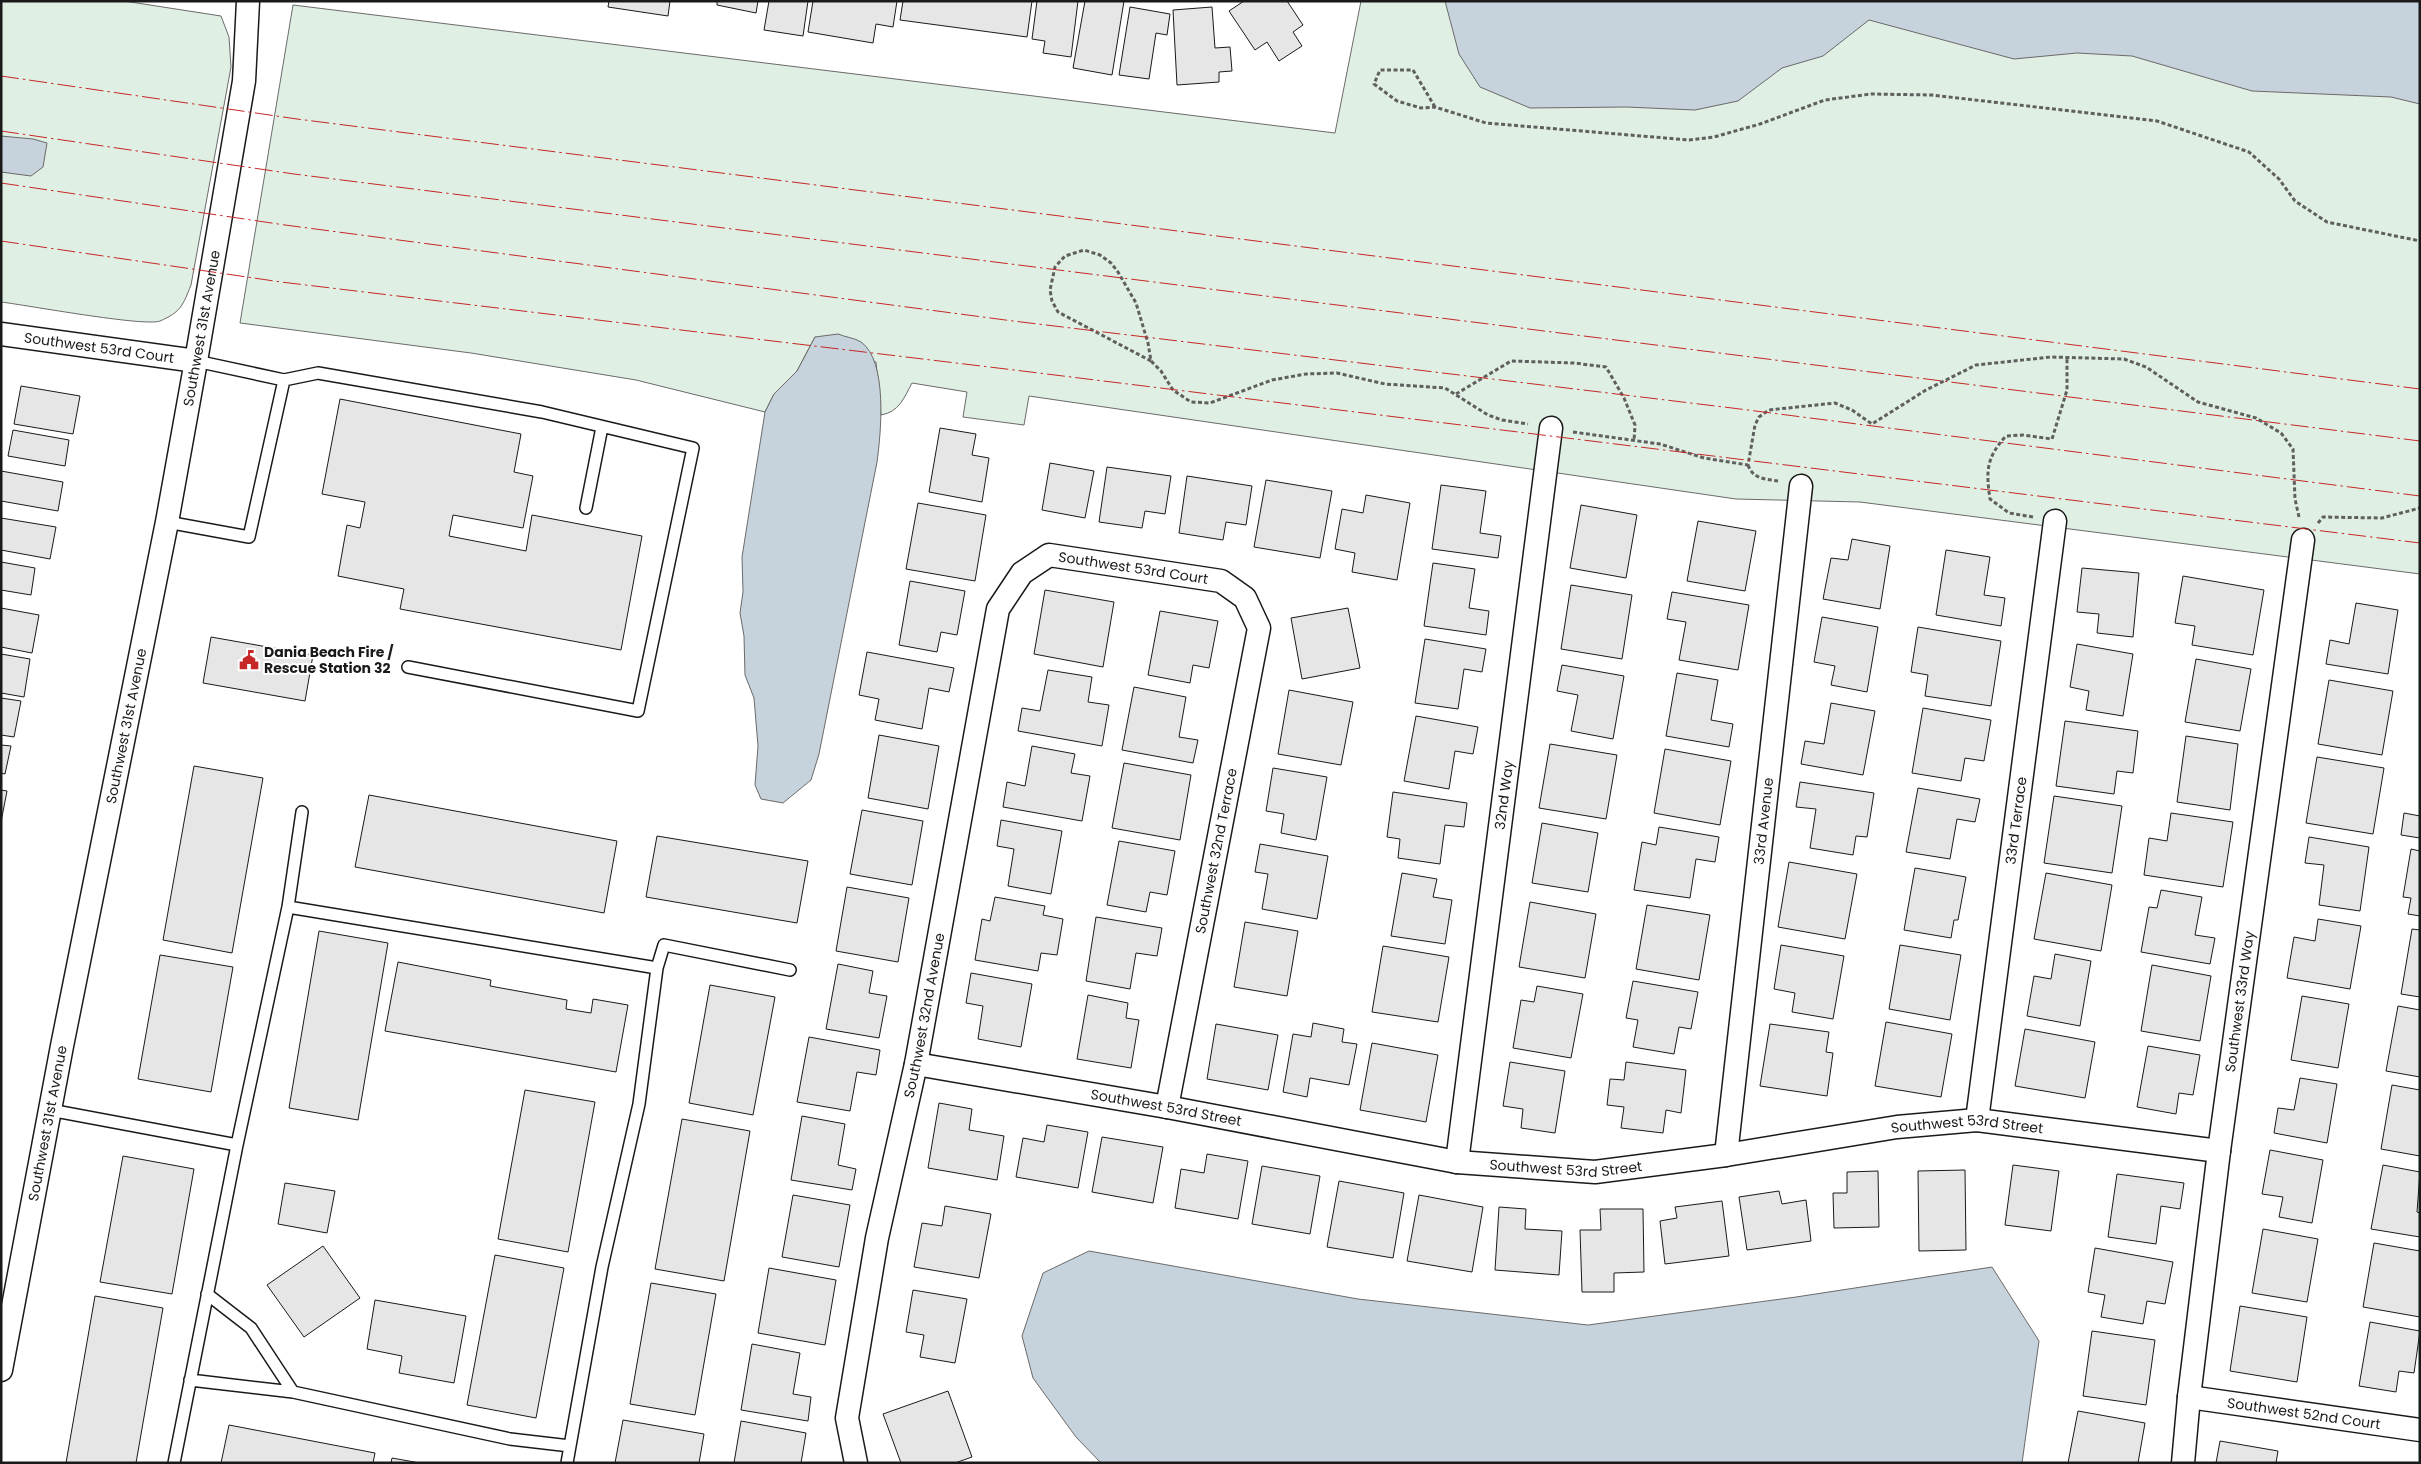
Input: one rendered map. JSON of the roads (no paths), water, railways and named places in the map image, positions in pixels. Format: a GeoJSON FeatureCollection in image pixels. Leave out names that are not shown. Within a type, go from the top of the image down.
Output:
{"type":"FeatureCollection","features":[{"type":"Feature","properties":{"kind":"street","name":"Southwest 31st Avenue"},"geometry":{"type":"LineString","coordinates":[[1,1370],[50,1110],[167,522],[244,81],[248,1]]}},
{"type":"Feature","properties":{"kind":"street","name":"Southwest 53rd Court"},"geometry":{"type":"LineString","coordinates":[[1,334],[196,361]]}},
{"type":"Feature","properties":{"kind":"street","name":"32nd Way"},"geometry":{"type":"LineString","coordinates":[[1457,1162],[1552,428]]}},
{"type":"Feature","properties":{"kind":"street","name":"33rd Avenue"},"geometry":{"type":"LineString","coordinates":[[1726,1155],[1801,486]]}},
{"type":"Feature","properties":{"kind":"street","name":"33rd Terrace"},"geometry":{"type":"LineString","coordinates":[[1977,1120],[2055,520]]}},
{"type":"Feature","properties":{"kind":"street","name":"Southwest 33rd Way"},"geometry":{"type":"LineString","coordinates":[[2183,1463],[2188,1396],[2219,1151],[2303,540]]}},
{"type":"Feature","properties":{"kind":"street","name":"Southwest 53rd Court"},"geometry":{"type":"LineString","coordinates":[[1022,573],[1049,555],[1221,581],[1245,598]]}},
{"type":"Feature","properties":{"kind":"street","name":"Southwest 32nd Avenue"},"geometry":{"type":"LineString","coordinates":[[856,1463],[847,1418],[877,1238],[916,1064],[998,609],[1022,573]]}},
{"type":"Feature","properties":{"kind":"street","name":"Southwest 32nd Terrace"},"geometry":{"type":"LineString","coordinates":[[1167,1107],[1259,628],[1245,598]]}},
{"type":"Feature","properties":{"kind":"street","name":"Southwest 53rd Street"},"geometry":{"type":"LineString","coordinates":[[916,1064],[1167,1107],[1457,1162],[1595,1172],[1726,1155],[1897,1127],[1977,1120],[2219,1151]]}},
{"type":"Feature","properties":{"kind":"street","name":"Southwest 52nd Court"},"geometry":{"type":"LineString","coordinates":[[2188,1396],[2420,1430]]}},
{"type":"Feature","properties":{"kind":"lane"},"geometry":{"type":"LineString","coordinates":[[196,361],[284,380],[318,373],[542,412],[693,448],[638,711],[408,667]]}},
{"type":"Feature","properties":{"kind":"lane"},"geometry":{"type":"LineString","coordinates":[[167,522],[249,537],[284,380]]}},
{"type":"Feature","properties":{"kind":"lane"},"geometry":{"type":"LineString","coordinates":[[586,508],[602,426]]}},
{"type":"Feature","properties":{"kind":"lane"},"geometry":{"type":"LineString","coordinates":[[174,1463],[237,1145],[288,907],[302,812]]}},
{"type":"Feature","properties":{"kind":"lane"},"geometry":{"type":"LineString","coordinates":[[288,907],[657,968]]}},
{"type":"Feature","properties":{"kind":"lane"},"geometry":{"type":"LineString","coordinates":[[567,1463],[602,1267],[639,1104],[657,968],[664,945],[790,970]]}},
{"type":"Feature","properties":{"kind":"lane"},"geometry":{"type":"LineString","coordinates":[[50,1110],[237,1145]]}},
{"type":"Feature","properties":{"kind":"lane"},"geometry":{"type":"LineString","coordinates":[[207,1294],[251,1328],[293,1392]]}},
{"type":"Feature","properties":{"kind":"lane"},"geometry":{"type":"LineString","coordinates":[[190,1380],[293,1392],[510,1439],[570,1446]]}},
{"type":"Feature","properties":{"kind":"place","name":"Dania Beach Fire / Rescue Station 32"},"geometry":{"type":"Point","coordinates":[249,660]}}]}
